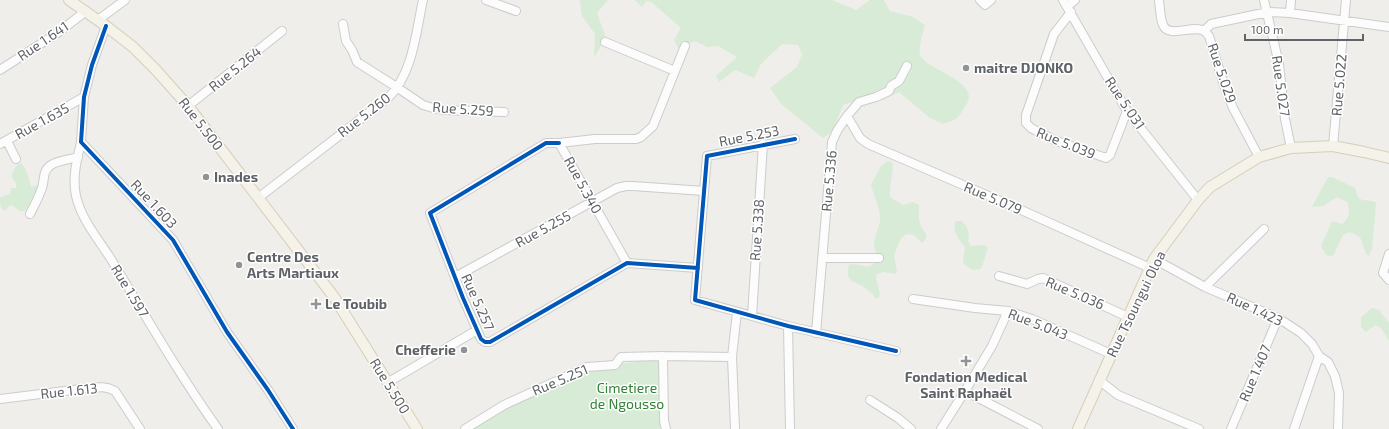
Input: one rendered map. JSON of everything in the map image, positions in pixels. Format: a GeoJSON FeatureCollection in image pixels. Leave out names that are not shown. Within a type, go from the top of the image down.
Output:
{"type":"FeatureCollection","features":[{"type":"Feature","properties":{"kind":"main road","name":"Rue 5.500"},"geometry":{"type":"LineString","coordinates":[[69,0],[133,47],[188,106],[334,297],[417,429]]}},
{"type":"Feature","properties":{"kind":"main road","name":"Rue Tsoungui Oloa"},"geometry":{"type":"LineString","coordinates":[[1078,429],[1152,264],[1198,200],[1210,187],[1259,157],[1291,148],[1333,146],[1389,158]]}},
{"type":"Feature","properties":{"kind":"street"},"geometry":{"type":"LineString","coordinates":[[81,142],[84,97],[102,23],[125,0]]}},
{"type":"Feature","properties":{"kind":"street","name":"Rue 5.260"},"geometry":{"type":"LineString","coordinates":[[258,198],[388,98],[398,88],[411,56],[423,0]]}},
{"type":"Feature","properties":{"kind":"street"},"geometry":{"type":"LineString","coordinates":[[486,0],[516,11]]}},
{"type":"Feature","properties":{"kind":"street"},"geometry":{"type":"LineString","coordinates":[[980,0],[985,5],[991,0]]}},
{"type":"Feature","properties":{"kind":"street"},"geometry":{"type":"LineString","coordinates":[[1067,6],[1075,0]]}},
{"type":"Feature","properties":{"kind":"street","name":"Rue 5.029"},"geometry":{"type":"LineString","coordinates":[[1159,0],[1163,25],[1166,29],[1175,32],[1196,29],[1204,31],[1209,36],[1224,85],[1233,108],[1259,157]]}},
{"type":"Feature","properties":{"kind":"street","name":"Rue 5.027"},"geometry":{"type":"LineString","coordinates":[[1264,0],[1279,64],[1285,119],[1291,148]]}},
{"type":"Feature","properties":{"kind":"street"},"geometry":{"type":"LineString","coordinates":[[1290,13],[1291,0]]}},
{"type":"Feature","properties":{"kind":"street","name":"Rue 5.022"},"geometry":{"type":"LineString","coordinates":[[1333,146],[1346,0]]}},
{"type":"Feature","properties":{"kind":"street","name":"Rue 5.039"},"geometry":{"type":"LineString","coordinates":[[1067,6],[1054,34],[1026,116],[1026,123],[1031,128],[1054,140],[1106,158],[1110,154],[1127,111]]}},
{"type":"Feature","properties":{"kind":"street","name":"Rue 5.031"},"geometry":{"type":"LineString","coordinates":[[1067,6],[1127,111],[1198,200]]}},
{"type":"Feature","properties":{"kind":"street","name":"Rue 1.641"},"geometry":{"type":"LineString","coordinates":[[0,70],[59,32],[86,11]]}},
{"type":"Feature","properties":{"kind":"street"},"geometry":{"type":"LineString","coordinates":[[1204,31],[1211,24],[1268,12],[1290,13],[1389,27]]}},
{"type":"Feature","properties":{"kind":"street","name":"Rue 5.259"},"geometry":{"type":"LineString","coordinates":[[343,24],[346,41],[357,62],[423,106],[433,108],[504,112]]}},
{"type":"Feature","properties":{"kind":"street","name":"Rue 5.264"},"geometry":{"type":"LineString","coordinates":[[188,106],[282,31]]}},
{"type":"Feature","properties":{"kind":"street"},"geometry":{"type":"LineString","coordinates":[[605,42],[675,71]]}},
{"type":"Feature","properties":{"kind":"street","name":"Rue 5.340"},"geometry":{"type":"LineString","coordinates":[[627,263],[560,143],[595,139],[636,139],[641,137],[653,126],[685,46]]}},
{"type":"Feature","properties":{"kind":"street","name":"Rue 5.336"},"geometry":{"type":"LineString","coordinates":[[816,332],[832,142],[847,116],[859,102],[889,91],[891,86],[899,81],[907,66]]}},
{"type":"Feature","properties":{"kind":"street","name":"Rue 1.635"},"geometry":{"type":"LineString","coordinates":[[4,142],[84,97]]}},
{"type":"Feature","properties":{"kind":"street","name":"Rue 5.079"},"geometry":{"type":"LineString","coordinates":[[847,116],[860,138],[868,144],[1152,264]]}},
{"type":"Feature","properties":{"kind":"street","name":"Rue 5.253"},"geometry":{"type":"LineString","coordinates":[[704,191],[707,156],[795,139]]}},
{"type":"Feature","properties":{"kind":"street"},"geometry":{"type":"LineString","coordinates":[[4,142],[16,159]]}},
{"type":"Feature","properties":{"kind":"street","name":"Rue 1.597"},"geometry":{"type":"LineString","coordinates":[[81,142],[74,181],[76,196],[82,213],[93,233],[114,263],[177,369],[218,429]]}},
{"type":"Feature","properties":{"kind":"street","name":"Rue 1.603"},"geometry":{"type":"LineString","coordinates":[[81,142],[173,240],[227,332],[268,390],[293,429]]}},
{"type":"Feature","properties":{"kind":"street","name":"Rue 5.257"},"geometry":{"type":"LineString","coordinates":[[560,143],[546,143],[430,213],[455,277],[482,339],[485,342],[490,342],[627,263]]}},
{"type":"Feature","properties":{"kind":"street","name":"Rue 5.338"},"geometry":{"type":"LineString","coordinates":[[752,316],[763,144]]}},
{"type":"Feature","properties":{"kind":"street"},"geometry":{"type":"LineString","coordinates":[[30,214],[42,187],[44,174],[49,166],[55,162],[78,157]]}},
{"type":"Feature","properties":{"kind":"street","name":"Rue 5.255"},"geometry":{"type":"LineString","coordinates":[[455,277],[617,188],[626,186],[704,191]]}},
{"type":"Feature","properties":{"kind":"street"},"geometry":{"type":"LineString","coordinates":[[704,191],[695,300],[788,326],[896,351]]}},
{"type":"Feature","properties":{"kind":"street"},"geometry":{"type":"LineString","coordinates":[[1205,287],[1264,229]]}},
{"type":"Feature","properties":{"kind":"street"},"geometry":{"type":"LineString","coordinates":[[1389,254],[1383,273],[1389,280]]}},
{"type":"Feature","properties":{"kind":"street"},"geometry":{"type":"LineString","coordinates":[[823,258],[879,258]]}},
{"type":"Feature","properties":{"kind":"street"},"geometry":{"type":"LineString","coordinates":[[627,263],[698,268]]}},
{"type":"Feature","properties":{"kind":"street","name":"Rue 1.423"},"geometry":{"type":"LineString","coordinates":[[1152,264],[1278,318],[1301,333],[1312,344],[1319,356],[1328,362],[1335,376],[1339,393],[1338,429]]}},
{"type":"Feature","properties":{"kind":"street","name":"Rue 5.036"},"geometry":{"type":"LineString","coordinates":[[999,276],[1027,284],[1044,278],[1128,317]]}},
{"type":"Feature","properties":{"kind":"street","name":"Rue 5.043"},"geometry":{"type":"LineString","coordinates":[[913,299],[1008,311],[1049,326],[1111,354]]}},
{"type":"Feature","properties":{"kind":"street"},"geometry":{"type":"LineString","coordinates":[[941,429],[992,346],[1008,311]]}},
{"type":"Feature","properties":{"kind":"street"},"geometry":{"type":"LineString","coordinates":[[735,429],[732,357],[737,312]]}},
{"type":"Feature","properties":{"kind":"street","name":"Rue 1.407"},"geometry":{"type":"LineString","coordinates":[[1231,429],[1278,318]]}},
{"type":"Feature","properties":{"kind":"street"},"geometry":{"type":"LineString","coordinates":[[788,326],[790,429]]}},
{"type":"Feature","properties":{"kind":"street"},"geometry":{"type":"LineString","coordinates":[[387,383],[477,330]]}},
{"type":"Feature","properties":{"kind":"street"},"geometry":{"type":"LineString","coordinates":[[663,356],[664,422],[666,429]]}},
{"type":"Feature","properties":{"kind":"street"},"geometry":{"type":"LineString","coordinates":[[1294,429],[1319,356]]}},
{"type":"Feature","properties":{"kind":"street","name":"Rue 5.251"},"geometry":{"type":"LineString","coordinates":[[465,429],[504,404],[587,367],[615,365],[621,357],[732,357]]}},
{"type":"Feature","properties":{"kind":"street"},"geometry":{"type":"LineString","coordinates":[[1099,380],[1118,395],[1199,429]]}},
{"type":"Feature","properties":{"kind":"street","name":"Rue 1.613"},"geometry":{"type":"LineString","coordinates":[[0,399],[89,388],[110,388],[115,391],[140,429]]}},
{"type":"Feature","properties":{"kind":"street"},"geometry":{"type":"LineString","coordinates":[[965,391],[1038,429]]}},
{"type":"Feature","properties":{"kind":"street"},"geometry":{"type":"LineString","coordinates":[[870,400],[898,418],[911,429]]}},
{"type":"Feature","properties":{"kind":"green space"},"geometry":{"type":"Polygon","coordinates":[[[580,0],[608,0],[597,13],[606,38],[595,56],[595,34],[582,16],[580,0]]]}},
{"type":"Feature","properties":{"kind":"green space"},"geometry":{"type":"Polygon","coordinates":[[[635,0],[832,0],[856,10],[870,0],[884,0],[890,11],[913,17],[925,25],[920,47],[920,55],[927,63],[961,83],[967,90],[969,97],[966,105],[957,118],[943,124],[930,118],[899,92],[883,100],[865,98],[843,105],[832,132],[823,138],[781,104],[770,88],[797,67],[802,54],[798,45],[782,44],[761,64],[754,78],[735,70],[719,82],[716,76],[737,57],[718,46],[707,47],[695,41],[678,48],[674,40],[681,28],[651,2],[646,1],[642,7],[635,0]]]}},
{"type":"Feature","properties":{"kind":"green space"},"geometry":{"type":"Polygon","coordinates":[[[888,161],[892,162],[893,166],[890,197],[903,205],[913,202],[919,205],[919,221],[926,238],[922,243],[914,235],[907,234],[901,238],[894,255],[897,272],[895,274],[884,272],[877,274],[876,277],[880,295],[878,298],[875,298],[864,287],[850,279],[848,276],[848,271],[849,265],[852,264],[866,267],[875,263],[877,257],[874,242],[880,217],[871,185],[881,166],[888,161]]]}},
{"type":"Feature","properties":{"kind":"green space"},"geometry":{"type":"Polygon","coordinates":[[[21,163],[26,170],[31,187],[38,185],[40,188],[39,191],[34,194],[29,207],[24,211],[19,211],[13,205],[9,206],[5,211],[1,207],[0,197],[10,194],[11,188],[16,188],[16,183],[12,178],[16,167],[21,163]]]}},
{"type":"Feature","properties":{"kind":"green space"},"geometry":{"type":"Polygon","coordinates":[[[1328,177],[1332,177],[1355,188],[1359,198],[1376,203],[1372,249],[1369,256],[1366,254],[1360,237],[1350,232],[1343,235],[1333,256],[1326,255],[1321,246],[1332,221],[1342,224],[1348,217],[1349,211],[1347,202],[1337,197],[1323,206],[1312,207],[1328,177]]]}},
{"type":"Feature","properties":{"kind":"green space"},"geometry":{"type":"Polygon","coordinates":[[[956,221],[962,221],[966,226],[969,233],[968,241],[971,246],[984,245],[988,247],[980,269],[972,270],[963,263],[965,247],[955,232],[954,228],[956,221]]]}},
{"type":"Feature","properties":{"kind":"green space"},"geometry":{"type":"Polygon","coordinates":[[[1372,308],[1379,310],[1389,323],[1389,341],[1381,328],[1375,325],[1366,332],[1361,327],[1361,317],[1372,308]]]}},
{"type":"Feature","properties":{"kind":"green space","name":"Cimetiere de Ngousso"},"geometry":{"type":"Polygon","coordinates":[[[659,359],[660,429],[469,429],[507,401],[585,368],[659,359]]]}},
{"type":"Feature","properties":{"kind":"cycle path"},"geometry":{"type":"LineString","coordinates":[[106,26],[92,65],[84,97],[81,142],[173,240],[227,332],[268,390],[293,429]]}},
{"type":"Feature","properties":{"kind":"cycle path"},"geometry":{"type":"LineString","coordinates":[[795,139],[707,156],[695,300],[788,326],[896,351]]}},
{"type":"Feature","properties":{"kind":"cycle path"},"geometry":{"type":"LineString","coordinates":[[559,143],[546,143],[430,213],[463,298],[481,339],[485,342],[490,342],[627,263],[698,268]]}},
{"type":"Feature","properties":{"kind":"place","name":"maitre DJONKO"},"geometry":{"type":"Point","coordinates":[966,68]}},
{"type":"Feature","properties":{"kind":"place","name":"Inades"},"geometry":{"type":"Point","coordinates":[206,177]}},
{"type":"Feature","properties":{"kind":"place","name":"Centre Des Arts Martiaux"},"geometry":{"type":"Point","coordinates":[239,265]}},
{"type":"Feature","properties":{"kind":"place","name":"Le Toubib"},"geometry":{"type":"Point","coordinates":[316,304]}},
{"type":"Feature","properties":{"kind":"place","name":"Chefferie"},"geometry":{"type":"Point","coordinates":[464,350]}},
{"type":"Feature","properties":{"kind":"place","name":"Fondation Medical Saint Raphaël"},"geometry":{"type":"Point","coordinates":[966,361]}}]}
